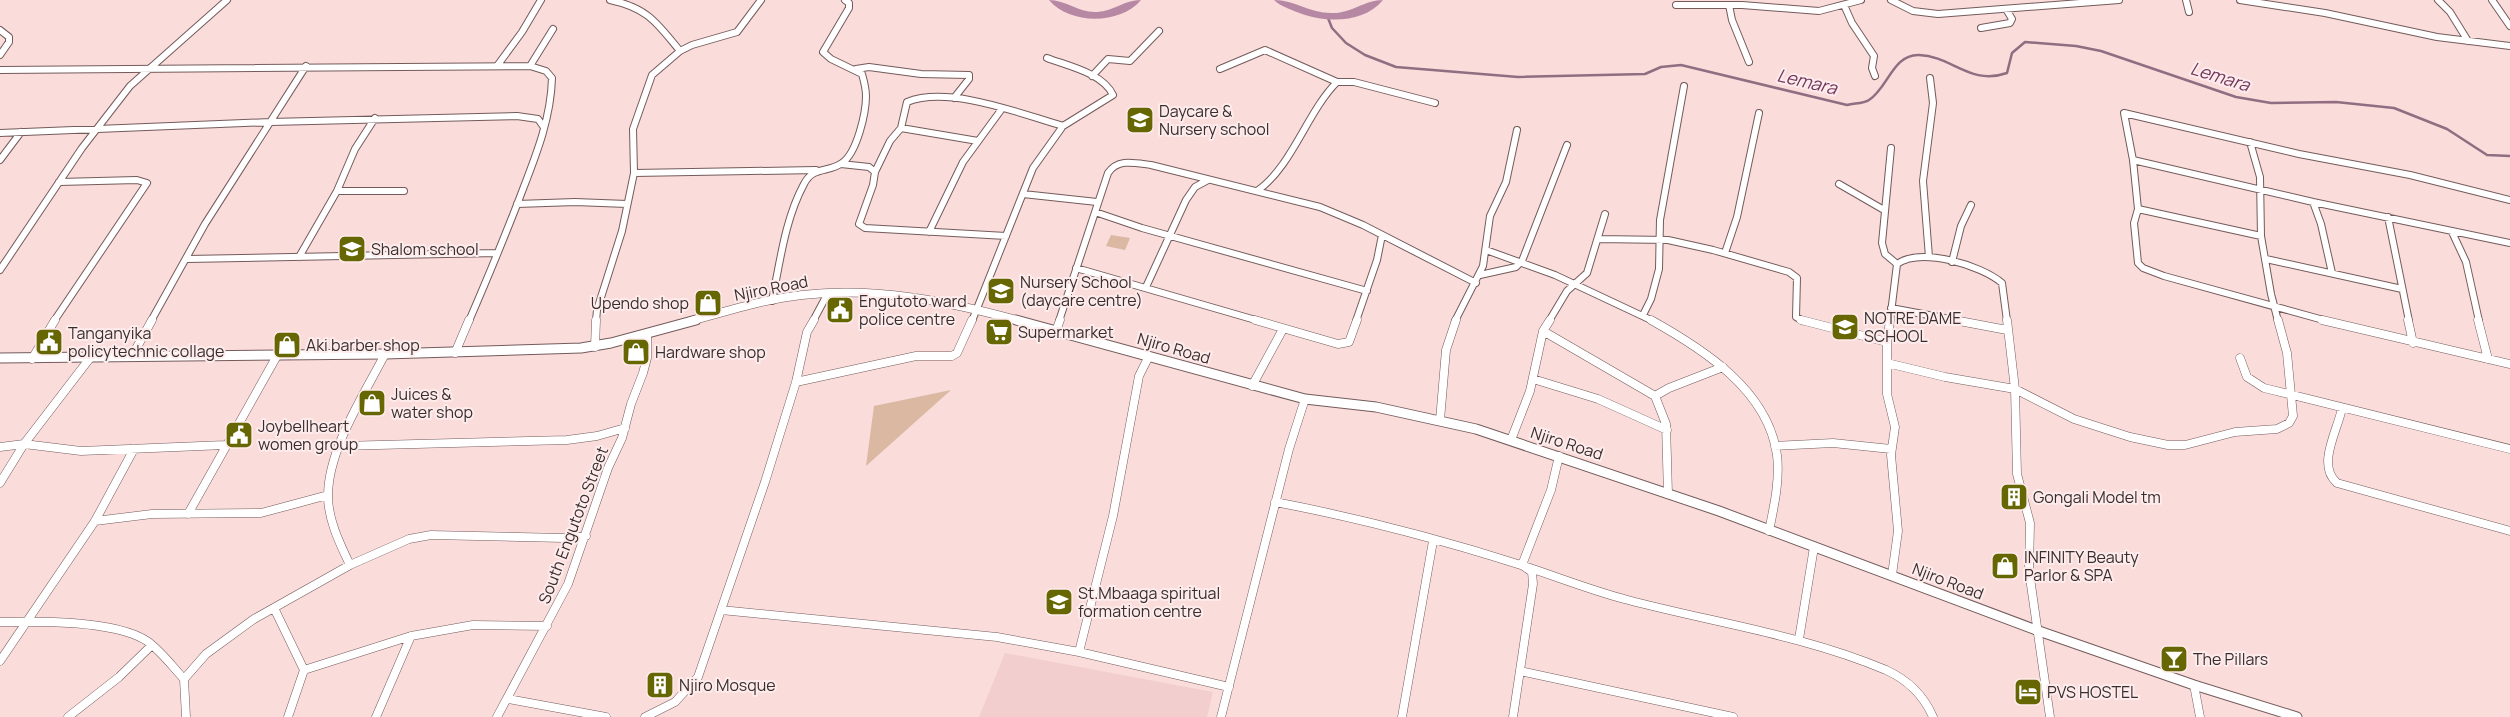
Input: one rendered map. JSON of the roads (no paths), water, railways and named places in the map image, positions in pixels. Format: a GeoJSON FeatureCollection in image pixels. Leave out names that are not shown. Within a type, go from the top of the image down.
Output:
{"type":"FeatureCollection","features":[{"type":"Feature","properties":{"kind":"street"},"geometry":{"type":"LineString","coordinates":[[0,270],[82,148],[100,128],[130,86],[227,0]]}},
{"type":"Feature","properties":{"kind":"street"},"geometry":{"type":"LineString","coordinates":[[497,66],[522,32],[541,0]]}},
{"type":"Feature","properties":{"kind":"street"},"geometry":{"type":"LineString","coordinates":[[610,0],[634,4],[648,12],[680,51]]}},
{"type":"Feature","properties":{"kind":"street"},"geometry":{"type":"LineString","coordinates":[[595,346],[597,310],[622,231],[634,173],[632,135],[652,76],[660,66],[680,51],[692,45],[738,32],[761,0]]}},
{"type":"Feature","properties":{"kind":"street"},"geometry":{"type":"LineString","coordinates":[[841,164],[851,152],[865,115],[866,87],[862,74],[856,69],[829,59],[823,52],[849,8],[849,3],[845,0]]}},
{"type":"Feature","properties":{"kind":"street"},"geometry":{"type":"LineString","coordinates":[[1676,5],[1729,5],[1810,11],[1829,10],[1861,0]]}},
{"type":"Feature","properties":{"kind":"street"},"geometry":{"type":"LineString","coordinates":[[1891,0],[1913,11],[1930,14],[2119,0]]}},
{"type":"Feature","properties":{"kind":"street"},"geometry":{"type":"LineString","coordinates":[[2070,0],[2077,4]]}},
{"type":"Feature","properties":{"kind":"street"},"geometry":{"type":"LineString","coordinates":[[2186,0],[2189,12]]}},
{"type":"Feature","properties":{"kind":"street"},"geometry":{"type":"LineString","coordinates":[[2240,0],[2325,13],[2437,37],[2510,46]]}},
{"type":"Feature","properties":{"kind":"street"},"geometry":{"type":"LineString","coordinates":[[2438,0],[2450,12],[2468,41]]}},
{"type":"Feature","properties":{"kind":"street"},"geometry":{"type":"LineString","coordinates":[[2492,0],[2510,26]]}},
{"type":"Feature","properties":{"kind":"street"},"geometry":{"type":"LineString","coordinates":[[1729,5],[1732,20],[1748,62]]}},
{"type":"Feature","properties":{"kind":"street"},"geometry":{"type":"LineString","coordinates":[[1844,5],[1852,23],[1874,56],[1872,68],[1875,76]]}},
{"type":"Feature","properties":{"kind":"street"},"geometry":{"type":"LineString","coordinates":[[1981,28],[2010,24],[2012,19],[2006,9]]}},
{"type":"Feature","properties":{"kind":"street"},"geometry":{"type":"LineString","coordinates":[[530,66],[553,28]]}},
{"type":"Feature","properties":{"kind":"street"},"geometry":{"type":"LineString","coordinates":[[0,30],[9,37],[9,42],[0,55]]}},
{"type":"Feature","properties":{"kind":"street"},"geometry":{"type":"LineString","coordinates":[[1092,76],[1108,59],[1130,61],[1159,31]]}},
{"type":"Feature","properties":{"kind":"street"},"geometry":{"type":"LineString","coordinates":[[1220,69],[1265,50],[1337,82],[1354,82],[1435,103]]}},
{"type":"Feature","properties":{"kind":"street"},"geometry":{"type":"LineString","coordinates":[[796,382],[916,356],[952,356],[960,350],[1033,168],[1047,144],[1063,126],[1113,95],[1113,91],[1092,76],[1047,58]]}},
{"type":"Feature","properties":{"kind":"street"},"geometry":{"type":"LineString","coordinates":[[132,356],[205,224],[306,66]]}},
{"type":"Feature","properties":{"kind":"street"},"geometry":{"type":"LineString","coordinates":[[0,70],[306,66],[530,66],[546,71],[552,81],[550,102],[538,148],[517,204],[455,353]]}},
{"type":"Feature","properties":{"kind":"street"},"geometry":{"type":"LineString","coordinates":[[856,69],[869,67],[921,74],[969,75],[969,79],[954,98]]}},
{"type":"Feature","properties":{"kind":"street"},"geometry":{"type":"LineString","coordinates":[[1929,257],[1923,181],[1933,103],[1930,78]]}},
{"type":"Feature","properties":{"kind":"street"},"geometry":{"type":"LineString","coordinates":[[1258,192],[1266,185],[1296,144],[1328,91],[1337,82]]}},
{"type":"Feature","properties":{"kind":"street"},"geometry":{"type":"LineString","coordinates":[[1643,315],[1651,298],[1659,269],[1660,220],[1684,86]]}},
{"type":"Feature","properties":{"kind":"street"},"geometry":{"type":"LineString","coordinates":[[1006,236],[865,228],[859,224],[875,172],[885,155],[891,136],[901,128],[904,110],[911,98],[928,96],[954,98],[1063,126]]}},
{"type":"Feature","properties":{"kind":"street"},"geometry":{"type":"LineString","coordinates":[[929,232],[951,185],[978,141],[1001,110]]}},
{"type":"Feature","properties":{"kind":"street"},"geometry":{"type":"LineString","coordinates":[[1725,253],[1736,217],[1759,113]]}},
{"type":"Feature","properties":{"kind":"street"},"geometry":{"type":"LineString","coordinates":[[2510,200],[2410,175],[2309,156],[2124,113],[2133,160],[2138,209],[2134,223],[2136,250],[2138,263],[2143,268],[2164,276],[2362,331],[2510,364]]}},
{"type":"Feature","properties":{"kind":"street"},"geometry":{"type":"LineString","coordinates":[[0,133],[375,118],[517,116],[538,118],[543,126]]}},
{"type":"Feature","properties":{"kind":"street"},"geometry":{"type":"LineString","coordinates":[[299,256],[337,191],[355,149],[375,118]]}},
{"type":"Feature","properties":{"kind":"street"},"geometry":{"type":"LineString","coordinates":[[901,128],[978,141]]}},
{"type":"Feature","properties":{"kind":"street"},"geometry":{"type":"LineString","coordinates":[[1440,420],[1446,350],[1458,313],[1480,275],[1486,250],[1490,216],[1506,182],[1517,130]]}},
{"type":"Feature","properties":{"kind":"street"},"geometry":{"type":"LineString","coordinates":[[0,160],[21,132]]}},
{"type":"Feature","properties":{"kind":"street"},"geometry":{"type":"LineString","coordinates":[[1887,363],[1945,377],[2015,389],[2074,418],[2130,437],[2176,445],[2199,442],[2235,432],[2271,430],[2285,425],[2293,416],[2287,353],[2270,294],[2261,236],[2260,177],[2250,142]]}},
{"type":"Feature","properties":{"kind":"street"},"geometry":{"type":"LineString","coordinates":[[1480,275],[1516,267],[1522,261],[1567,145]]}},
{"type":"Feature","properties":{"kind":"street"},"geometry":{"type":"LineString","coordinates":[[1891,148],[1884,210],[1882,250],[1897,264]]}},
{"type":"Feature","properties":{"kind":"street"},"geometry":{"type":"LineString","coordinates":[[2133,160],[2313,202],[2510,243]]}},
{"type":"Feature","properties":{"kind":"street"},"geometry":{"type":"LineString","coordinates":[[1056,331],[1097,202],[1110,169],[1119,163],[1151,166],[1320,206],[1476,283]]}},
{"type":"Feature","properties":{"kind":"street"},"geometry":{"type":"LineString","coordinates":[[634,173],[816,170],[841,164],[869,167],[875,172]]}},
{"type":"Feature","properties":{"kind":"street"},"geometry":{"type":"LineString","coordinates":[[772,301],[792,216],[805,182],[816,170]]}},
{"type":"Feature","properties":{"kind":"street"},"geometry":{"type":"LineString","coordinates":[[32,359],[45,334],[147,183],[137,180],[59,182]]}},
{"type":"Feature","properties":{"kind":"street"},"geometry":{"type":"LineString","coordinates":[[1146,287],[1191,192],[1200,183],[1208,180]]}},
{"type":"Feature","properties":{"kind":"street"},"geometry":{"type":"LineString","coordinates":[[1839,184],[1884,210]]}},
{"type":"Feature","properties":{"kind":"street"},"geometry":{"type":"LineString","coordinates":[[337,191],[404,191]]}},
{"type":"Feature","properties":{"kind":"street"},"geometry":{"type":"LineString","coordinates":[[1023,194],[1097,202]]}},
{"type":"Feature","properties":{"kind":"street"},"geometry":{"type":"LineString","coordinates":[[517,204],[575,202],[627,204]]}},
{"type":"Feature","properties":{"kind":"street"},"geometry":{"type":"LineString","coordinates":[[2313,202],[2321,224],[2332,273]]}},
{"type":"Feature","properties":{"kind":"street"},"geometry":{"type":"LineString","coordinates":[[1952,262],[1958,234],[1971,205]]}},
{"type":"Feature","properties":{"kind":"street"},"geometry":{"type":"LineString","coordinates":[[2138,209],[2261,236]]}},
{"type":"Feature","properties":{"kind":"street"},"geometry":{"type":"LineString","coordinates":[[1095,212],[1169,236],[1367,292]]}},
{"type":"Feature","properties":{"kind":"street"},"geometry":{"type":"LineString","coordinates":[[1511,440],[1533,379],[1543,331],[1570,287],[1577,284],[1587,273],[1605,214]]}},
{"type":"Feature","properties":{"kind":"street"},"geometry":{"type":"LineString","coordinates":[[2388,217],[2413,342]]}},
{"type":"Feature","properties":{"kind":"street"},"geometry":{"type":"LineString","coordinates":[[2452,232],[2467,259],[2480,331],[2488,359]]}},
{"type":"Feature","properties":{"kind":"street"},"geometry":{"type":"LineString","coordinates":[[1076,268],[1217,309],[1248,316],[1283,330],[1338,344],[1349,342],[1367,292],[1382,235]]}},
{"type":"Feature","properties":{"kind":"street"},"geometry":{"type":"LineString","coordinates":[[1598,239],[1660,240],[1725,253],[1795,275],[1798,278],[1795,311],[1798,319],[1886,342]]}},
{"type":"Feature","properties":{"kind":"street"},"geometry":{"type":"LineString","coordinates":[[1486,250],[1522,261],[1643,315],[1685,340],[1723,367],[1751,398],[1775,446],[1777,483],[1769,531]]}},
{"type":"Feature","properties":{"kind":"street"},"geometry":{"type":"LineString","coordinates":[[187,259],[497,253]]}},
{"type":"Feature","properties":{"kind":"street"},"geometry":{"type":"LineString","coordinates":[[1892,576],[1898,531],[1891,449],[1895,427],[1888,394],[1886,342],[1897,264],[1905,257],[1929,257],[1952,262],[1999,279],[2002,283],[2015,389],[2018,474],[2020,490],[2030,523],[2029,571],[2050,717]]}},
{"type":"Feature","properties":{"kind":"street"},"geometry":{"type":"LineString","coordinates":[[2266,259],[2402,289]]}},
{"type":"Feature","properties":{"kind":"street"},"geometry":{"type":"LineString","coordinates":[[645,717],[671,707],[688,692],[698,677],[765,482],[796,382],[808,332],[828,293]]}},
{"type":"Feature","properties":{"kind":"street","name":"Njiro Road"},"geometry":{"type":"LineString","coordinates":[[0,358],[455,353],[494,349],[595,346],[772,301],[828,293],[890,295],[977,310],[1305,399],[1376,407],[1440,420],[1511,440],[1814,546],[2036,630],[2194,685],[2297,717]]}},
{"type":"Feature","properties":{"kind":"street"},"geometry":{"type":"LineString","coordinates":[[1891,308],[2007,330]]}},
{"type":"Feature","properties":{"kind":"street"},"geometry":{"type":"LineString","coordinates":[[1252,386],[1283,330]]}},
{"type":"Feature","properties":{"kind":"street"},"geometry":{"type":"LineString","coordinates":[[1543,331],[1655,396],[1664,416],[1667,430],[1668,494]]}},
{"type":"Feature","properties":{"kind":"street","name":"South Engutoto Street"},"geometry":{"type":"LineString","coordinates":[[497,717],[568,584],[625,428],[631,404],[646,364],[647,334]]}},
{"type":"Feature","properties":{"kind":"street"},"geometry":{"type":"LineString","coordinates":[[188,514],[278,354]]}},
{"type":"Feature","properties":{"kind":"street"},"geometry":{"type":"LineString","coordinates":[[350,565],[335,529],[328,495],[341,446],[385,354]]}},
{"type":"Feature","properties":{"kind":"street"},"geometry":{"type":"LineString","coordinates":[[1079,652],[1114,516],[1139,376],[1149,356]]}},
{"type":"Feature","properties":{"kind":"street"},"geometry":{"type":"LineString","coordinates":[[0,483],[24,444],[90,358]]}},
{"type":"Feature","properties":{"kind":"street"},"geometry":{"type":"LineString","coordinates":[[2240,358],[2250,381],[2264,388],[2510,450]]}},
{"type":"Feature","properties":{"kind":"street"},"geometry":{"type":"LineString","coordinates":[[1655,396],[1669,388],[1723,367]]}},
{"type":"Feature","properties":{"kind":"street"},"geometry":{"type":"LineString","coordinates":[[1533,379],[1598,399],[1667,430]]}},
{"type":"Feature","properties":{"kind":"street"},"geometry":{"type":"LineString","coordinates":[[1221,717],[1275,502],[1305,399]]}},
{"type":"Feature","properties":{"kind":"street"},"geometry":{"type":"LineString","coordinates":[[2342,408],[2339,424],[2329,453],[2327,468],[2331,478],[2336,483],[2366,493],[2510,531]]}},
{"type":"Feature","properties":{"kind":"street"},"geometry":{"type":"LineString","coordinates":[[341,446],[567,440],[597,436],[625,428]]}},
{"type":"Feature","properties":{"kind":"street"},"geometry":{"type":"LineString","coordinates":[[1775,446],[1836,442],[1891,449]]}},
{"type":"Feature","properties":{"kind":"street"},"geometry":{"type":"LineString","coordinates":[[0,447],[24,444],[81,451],[226,445]]}},
{"type":"Feature","properties":{"kind":"street"},"geometry":{"type":"LineString","coordinates":[[0,661],[95,521],[134,449]]}},
{"type":"Feature","properties":{"kind":"street"},"geometry":{"type":"LineString","coordinates":[[1522,565],[1551,490],[1559,456]]}},
{"type":"Feature","properties":{"kind":"street"},"geometry":{"type":"LineString","coordinates":[[95,521],[122,516],[261,512],[328,495]]}},
{"type":"Feature","properties":{"kind":"street"},"geometry":{"type":"LineString","coordinates":[[1275,502],[1337,514],[1522,565],[1627,600],[1799,639],[1888,671],[1912,686],[1926,701],[1933,717]]}},
{"type":"Feature","properties":{"kind":"street"},"geometry":{"type":"LineString","coordinates":[[184,679],[206,654],[228,636],[274,608],[350,565],[419,536],[564,538],[586,536]]}},
{"type":"Feature","properties":{"kind":"street"},"geometry":{"type":"LineString","coordinates":[[1402,717],[1433,541]]}},
{"type":"Feature","properties":{"kind":"street"},"geometry":{"type":"LineString","coordinates":[[1799,639],[1814,546]]}},
{"type":"Feature","properties":{"kind":"street"},"geometry":{"type":"LineString","coordinates":[[1513,717],[1533,584],[1532,572],[1522,565]]}},
{"type":"Feature","properties":{"kind":"street"},"geometry":{"type":"LineString","coordinates":[[274,608],[289,635],[304,670],[288,717]]}},
{"type":"Feature","properties":{"kind":"street"},"geometry":{"type":"LineString","coordinates":[[721,610],[997,637],[1079,652],[1229,687]]}},
{"type":"Feature","properties":{"kind":"street"},"geometry":{"type":"LineString","coordinates":[[0,622],[28,621],[121,630],[140,636],[152,645],[184,679],[186,717]]}},
{"type":"Feature","properties":{"kind":"street"},"geometry":{"type":"LineString","coordinates":[[304,670],[411,636],[478,624],[546,626]]}},
{"type":"Feature","properties":{"kind":"street"},"geometry":{"type":"LineString","coordinates":[[376,717],[411,636]]}},
{"type":"Feature","properties":{"kind":"street"},"geometry":{"type":"LineString","coordinates":[[68,717],[119,677],[152,645]]}},
{"type":"Feature","properties":{"kind":"street"},"geometry":{"type":"LineString","coordinates":[[1520,671],[1733,717]]}},
{"type":"Feature","properties":{"kind":"street"},"geometry":{"type":"LineString","coordinates":[[2194,685],[2200,717]]}},
{"type":"Feature","properties":{"kind":"street"},"geometry":{"type":"LineString","coordinates":[[508,699],[606,717]]}},
{"type":"Feature","properties":{"kind":"waterway"},"geometry":{"type":"LineString","coordinates":[[1054,0],[1065,7],[1086,15],[1105,14],[1125,7],[1136,0]]}},
{"type":"Feature","properties":{"kind":"waterway","name":"Lemara"},"geometry":{"type":"LineString","coordinates":[[1279,0],[1305,12],[1329,17],[1352,14],[1378,0]]}},
{"type":"Feature","properties":{"kind":"waterway","name":"Lemara"},"geometry":{"type":"LineString","coordinates":[[1328,18],[1332,28],[1346,43],[1365,55],[1396,67],[1518,77],[1645,74],[1661,67],[1681,65],[1847,105],[1864,102],[1876,95],[1897,66],[1910,56],[1931,57],[1972,73],[1982,76],[1994,76],[2007,73],[2012,53],[2025,42],[2076,46],[2101,51],[2236,97],[2271,103],[2336,102],[2394,108],[2447,129],[2487,155],[2510,156]]}},
{"type":"Feature","properties":{"kind":"place","name":"Daycare & Nursery school"},"geometry":{"type":"Point","coordinates":[1140,120]}},
{"type":"Feature","properties":{"kind":"place","name":"Shalom school"},"geometry":{"type":"Point","coordinates":[352,249]}},
{"type":"Feature","properties":{"kind":"place","name":"Nursery School (daycare centre)"},"geometry":{"type":"Point","coordinates":[1001,291]}},
{"type":"Feature","properties":{"kind":"place","name":"Upendo shop"},"geometry":{"type":"Point","coordinates":[708,303]}},
{"type":"Feature","properties":{"kind":"place","name":"Engutoto ward police centre"},"geometry":{"type":"Point","coordinates":[840,310]}},
{"type":"Feature","properties":{"kind":"place","name":"NOTRE DAME SCHOOL"},"geometry":{"type":"Point","coordinates":[1845,327]}},
{"type":"Feature","properties":{"kind":"place","name":"Supermarket"},"geometry":{"type":"Point","coordinates":[999,332]}},
{"type":"Feature","properties":{"kind":"place","name":"Tanganyika policytechnic collage"},"geometry":{"type":"Point","coordinates":[49,342]}},
{"type":"Feature","properties":{"kind":"place","name":"Aki barber shop"},"geometry":{"type":"Point","coordinates":[287,345]}},
{"type":"Feature","properties":{"kind":"place","name":"Hardware shop"},"geometry":{"type":"Point","coordinates":[636,352]}},
{"type":"Feature","properties":{"kind":"place","name":"Juices & water shop"},"geometry":{"type":"Point","coordinates":[372,403]}},
{"type":"Feature","properties":{"kind":"place","name":"Joybellheart women group"},"geometry":{"type":"Point","coordinates":[239,435]}},
{"type":"Feature","properties":{"kind":"place","name":"Gongali Model tm"},"geometry":{"type":"Point","coordinates":[2014,497]}},
{"type":"Feature","properties":{"kind":"place","name":"INFINITY Beauty Parlor & SPA"},"geometry":{"type":"Point","coordinates":[2005,566]}},
{"type":"Feature","properties":{"kind":"place","name":"St.Mbaaga spiritual formation centre"},"geometry":{"type":"Point","coordinates":[1059,602]}},
{"type":"Feature","properties":{"kind":"place","name":"The Pillars"},"geometry":{"type":"Point","coordinates":[2174,659]}},
{"type":"Feature","properties":{"kind":"place","name":"Njiro Mosque"},"geometry":{"type":"Point","coordinates":[660,685]}},
{"type":"Feature","properties":{"kind":"place","name":"PVS HOSTEL"},"geometry":{"type":"Point","coordinates":[2028,692]}}]}
